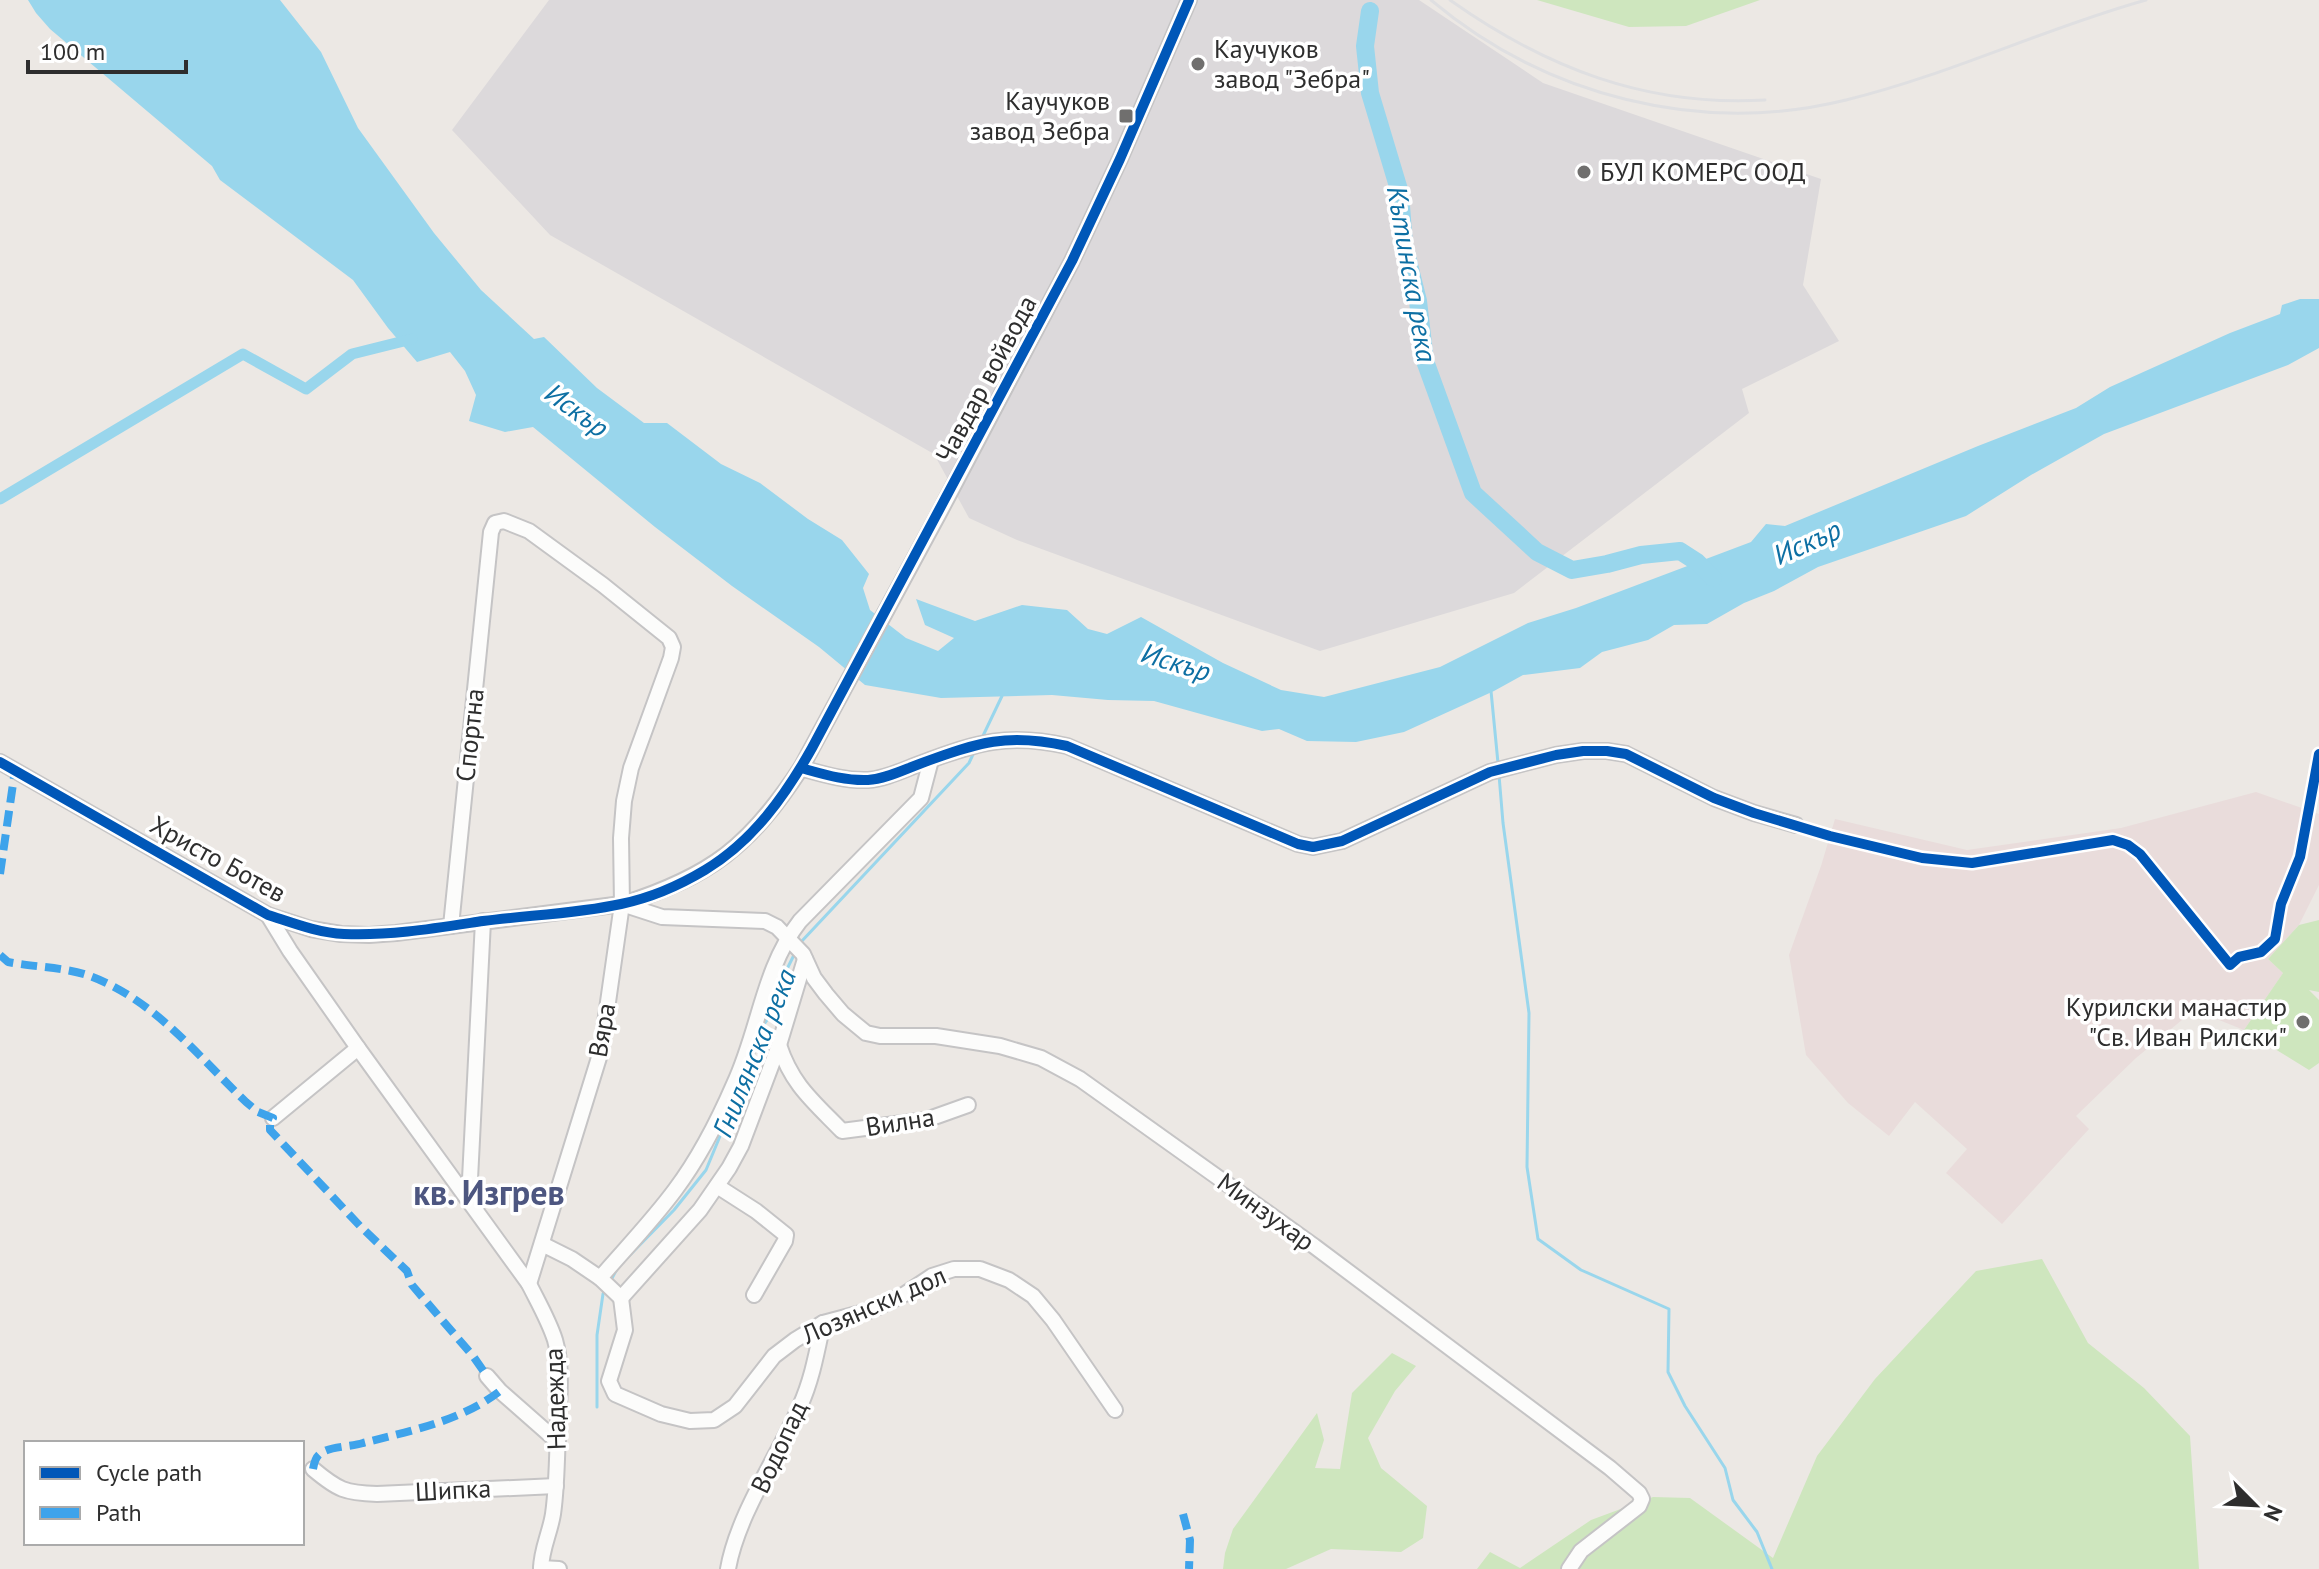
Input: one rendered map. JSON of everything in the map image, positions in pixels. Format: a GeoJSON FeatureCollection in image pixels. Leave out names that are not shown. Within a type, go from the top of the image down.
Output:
{"type":"FeatureCollection","features":[{"type":"Feature","properties":{"kind":"street","name":"Чавдар войвода"},"geometry":{"type":"LineString","coordinates":[[622,904],[685,881],[734,849],[773,808],[801,768],[1072,261],[1189,0]]}},
{"type":"Feature","properties":{"kind":"street","name":"Вяра"},"geometry":{"type":"LineString","coordinates":[[489,543],[495,523],[504,521],[515,524],[560,552],[669,638],[673,647],[631,768],[624,801],[622,904],[601,1051],[529,1284]]}},
{"type":"Feature","properties":{"kind":"street","name":"Спортна"},"geometry":{"type":"LineString","coordinates":[[451,926],[489,543]]}},
{"type":"Feature","properties":{"kind":"street"},"geometry":{"type":"LineString","coordinates":[[801,768],[850,779],[871,780],[983,742],[1039,740],[1067,746],[1298,844],[1313,847],[1342,841],[1490,772],[1556,755],[1607,751],[1626,754],[1714,798],[1796,825]]}},
{"type":"Feature","properties":{"kind":"street"},"geometry":{"type":"LineString","coordinates":[[610,1287],[712,1130],[736,1081],[770,979],[800,921],[921,798],[931,760]]}},
{"type":"Feature","properties":{"kind":"street","name":"Христо Ботев"},"geometry":{"type":"LineString","coordinates":[[0,762],[268,915],[311,929],[341,934],[396,933],[622,904],[662,917],[765,921],[790,939]]}},
{"type":"Feature","properties":{"kind":"street","name":"Надежда"},"geometry":{"type":"LineString","coordinates":[[268,915],[358,1048],[529,1284],[556,1342],[559,1366],[556,1486],[541,1568]]}},
{"type":"Feature","properties":{"kind":"street"},"geometry":{"type":"LineString","coordinates":[[469,1199],[483,921]]}},
{"type":"Feature","properties":{"kind":"street","name":"Минзухар"},"geometry":{"type":"LineString","coordinates":[[790,939],[826,994],[843,1014],[866,1033],[936,1036],[1000,1046],[1041,1058],[1080,1079],[1314,1246],[1610,1468],[1642,1499],[1639,1506],[1581,1551],[1569,1569]]}},
{"type":"Feature","properties":{"kind":"street"},"geometry":{"type":"LineString","coordinates":[[610,1287],[684,1229],[717,1186],[741,1146],[779,1045],[804,957]]}},
{"type":"Feature","properties":{"kind":"street","name":"Вилна"},"geometry":{"type":"LineString","coordinates":[[779,1045],[795,1082],[842,1131],[926,1120],[968,1105]]}},
{"type":"Feature","properties":{"kind":"street"},"geometry":{"type":"LineString","coordinates":[[273,1118],[358,1048]]}},
{"type":"Feature","properties":{"kind":"street"},"geometry":{"type":"LineString","coordinates":[[717,1186],[786,1235],[754,1295]]}},
{"type":"Feature","properties":{"kind":"street"},"geometry":{"type":"LineString","coordinates":[[542,1244],[572,1259],[610,1287]]}},
{"type":"Feature","properties":{"kind":"street","name":"Лозянски дол"},"geometry":{"type":"LineString","coordinates":[[610,1287],[625,1330],[609,1381],[615,1394],[661,1414],[690,1421],[714,1420],[735,1406],[774,1356],[795,1340],[823,1323],[872,1310],[932,1276],[954,1269],[980,1269],[1009,1280],[1033,1296],[1115,1410]]}},
{"type":"Feature","properties":{"kind":"street","name":"Водопад"},"geometry":{"type":"LineString","coordinates":[[728,1569],[737,1537],[801,1404],[823,1323]]}},
{"type":"Feature","properties":{"kind":"street"},"geometry":{"type":"LineString","coordinates":[[487,1376],[558,1442]]}},
{"type":"Feature","properties":{"kind":"street","name":"Шипка"},"geometry":{"type":"LineString","coordinates":[[313,1469],[350,1493],[556,1486]]}},
{"type":"Feature","properties":{"kind":"street"},"geometry":{"type":"LineString","coordinates":[[541,1568],[559,1569]]}},
{"type":"Feature","properties":{"kind":"shaded area"},"geometry":{"type":"Polygon","coordinates":[[[549,0],[1419,0],[1543,83],[1821,179],[1803,285],[1839,341],[1742,389],[1749,413],[1514,593],[1320,651],[1017,540],[969,518],[934,454],[550,235],[452,130],[549,0]]]}},
{"type":"Feature","properties":{"kind":"shaded area"},"geometry":{"type":"Polygon","coordinates":[[[2256,792],[2319,814],[2319,885],[2299,925],[2268,959],[2283,973],[2244,1030],[2194,1010],[2136,1058],[2076,1116],[2089,1129],[2002,1224],[1946,1173],[1967,1149],[1915,1102],[1889,1136],[1848,1103],[1806,1055],[1789,955],[1835,819],[1967,850],[2121,828],[2256,792]]]}},
{"type":"Feature","properties":{"kind":"green space"},"geometry":{"type":"Polygon","coordinates":[[[1537,0],[1760,0],[1686,26],[1629,27],[1537,0]]]}},
{"type":"Feature","properties":{"kind":"green space"},"geometry":{"type":"Polygon","coordinates":[[[2319,920],[2319,992],[2309,990],[2319,1000],[2319,1063],[2309,1070],[2244,1030],[2283,973],[2268,959],[2299,925],[2319,920]]]}},
{"type":"Feature","properties":{"kind":"green space"},"geometry":{"type":"Polygon","coordinates":[[[2042,1259],[2088,1343],[2144,1388],[2190,1436],[2199,1569],[1477,1569],[1490,1552],[1520,1568],[1591,1520],[1653,1497],[1690,1498],[1773,1558],[1817,1456],[1875,1379],[1976,1271],[2042,1259]]]}},
{"type":"Feature","properties":{"kind":"green space"},"geometry":{"type":"Polygon","coordinates":[[[1392,1353],[1416,1366],[1395,1391],[1368,1438],[1381,1468],[1427,1506],[1423,1538],[1401,1552],[1331,1549],[1286,1569],[1223,1569],[1233,1529],[1317,1413],[1324,1440],[1315,1468],[1340,1469],[1352,1393],[1392,1353]]]}},
{"type":"Feature","properties":{"kind":"water","name":"Искър"},"geometry":{"type":"Polygon","coordinates":[[[28,0],[280,0],[321,52],[358,128],[434,233],[481,290],[534,339],[544,337],[597,388],[644,423],[667,423],[721,464],[760,483],[842,540],[869,574],[863,588],[870,610],[906,638],[938,651],[954,638],[925,625],[916,599],[975,621],[1022,605],[1067,610],[1088,629],[1107,634],[1141,617],[1223,663],[1281,690],[1324,697],[1440,667],[1528,623],[1751,542],[1766,524],[1785,526],[2076,408],[2110,387],[2280,314],[2282,305],[2300,299],[2319,299],[2319,348],[2288,365],[2104,434],[1966,516],[1818,567],[1707,624],[1674,625],[1648,640],[1602,652],[1580,668],[1523,675],[1404,732],[1356,742],[1307,741],[1279,729],[1262,731],[1154,701],[1052,695],[941,698],[865,685],[819,647],[655,527],[533,427],[505,432],[469,421],[476,395],[465,371],[450,352],[417,362],[353,280],[220,180],[212,166],[50,29],[28,0]]]}},
{"type":"Feature","properties":{"kind":"waterway","name":"Кътинска река"},"geometry":{"type":"LineString","coordinates":[[1370,11],[1365,46],[1370,93],[1400,193],[1404,245],[1418,301],[1425,361],[1473,493],[1537,552],[1572,570],[1641,555],[1680,551],[1713,578]]}},
{"type":"Feature","properties":{"kind":"waterway"},"geometry":{"type":"LineString","coordinates":[[0,499],[243,354],[306,389],[352,354],[412,339]]}},
{"type":"Feature","properties":{"kind":"waterway"},"geometry":{"type":"LineString","coordinates":[[1491,691],[1498,763]]}},
{"type":"Feature","properties":{"kind":"waterway","name":"Гнилянска река"},"geometry":{"type":"LineString","coordinates":[[981,740],[1002,696]]}},
{"type":"Feature","properties":{"kind":"waterway","name":"Гнилянска река"},"geometry":{"type":"LineString","coordinates":[[801,942],[969,763],[975,750]]}},
{"type":"Feature","properties":{"kind":"waterway"},"geometry":{"type":"LineString","coordinates":[[1499,775],[1529,1013],[1527,1167],[1538,1239],[1581,1270],[1669,1309],[1668,1372],[1685,1406],[1725,1468],[1733,1500],[1757,1532],[1772,1569]]}},
{"type":"Feature","properties":{"kind":"waterway","name":"Гнилянска река"},"geometry":{"type":"LineString","coordinates":[[761,1028],[770,1016],[775,993],[795,953]]}},
{"type":"Feature","properties":{"kind":"waterway","name":"Гнилянска река"},"geometry":{"type":"LineString","coordinates":[[626,1259],[674,1210],[706,1170],[748,1076],[755,1047]]}},
{"type":"Feature","properties":{"kind":"waterway","name":"Гнилянска река"},"geometry":{"type":"LineString","coordinates":[[610,1282],[618,1267]]}},
{"type":"Feature","properties":{"kind":"waterway","name":"Гнилянска река"},"geometry":{"type":"LineString","coordinates":[[597,1407],[597,1335],[606,1288]]}},
{"type":"Feature","properties":{"kind":"railway"},"geometry":{"type":"LineString","coordinates":[[1431,0],[1476,33],[1523,61],[1574,83],[1626,100],[1681,109],[1736,113],[1791,110],[1884,90],[2146,0]]}},
{"type":"Feature","properties":{"kind":"railway"},"geometry":{"type":"LineString","coordinates":[[1450,0],[1523,45],[1599,78],[1679,97],[1721,101],[1765,100]]}},
{"type":"Feature","properties":{"kind":"marked path"},"geometry":{"type":"LineString","coordinates":[[0,874],[15,770]]}},
{"type":"Feature","properties":{"kind":"marked path"},"geometry":{"type":"LineString","coordinates":[[0,955],[8,962],[77,972],[111,985],[133,998],[173,1030],[246,1102],[258,1112],[273,1118],[270,1130],[407,1271],[412,1285],[487,1376]]}},
{"type":"Feature","properties":{"kind":"marked path"},"geometry":{"type":"LineString","coordinates":[[313,1469],[317,1456],[325,1451],[434,1424],[469,1410],[500,1391]]}},
{"type":"Feature","properties":{"kind":"marked path"},"geometry":{"type":"LineString","coordinates":[[1183,1514],[1190,1540],[1189,1569]]}},
{"type":"Feature","properties":{"kind":"cycle path"},"geometry":{"type":"LineString","coordinates":[[0,762],[268,915],[334,933],[397,933],[604,907],[654,895],[705,870],[753,831],[791,783],[812,748],[1072,261],[1189,0]]}},
{"type":"Feature","properties":{"kind":"cycle path"},"geometry":{"type":"LineString","coordinates":[[801,768],[842,778],[868,780],[889,776],[977,745],[1010,740],[1046,742],[1067,746],[1298,844],[1313,847],[1342,841],[1490,772],[1556,755],[1607,751],[1626,754],[1714,798],[1754,813],[1830,836],[1922,858],[1972,863],[2113,840],[2128,845],[2140,854],[2230,965],[2239,957],[2261,952],[2275,939],[2281,904],[2300,857],[2319,754]]}},
{"type":"Feature","properties":{"kind":"place","name":"Каучуков завод \"Зебра\""},"geometry":{"type":"Point","coordinates":[1198,64]}},
{"type":"Feature","properties":{"kind":"place","name":"Каучуков завод Зебра"},"geometry":{"type":"Point","coordinates":[1126,116]}},
{"type":"Feature","properties":{"kind":"place","name":"БУЛ КОМЕРС ООД"},"geometry":{"type":"Point","coordinates":[1584,172]}},
{"type":"Feature","properties":{"kind":"place","name":"Курилски манастир \"Св. Иван Рилски\""},"geometry":{"type":"Point","coordinates":[2303,1022]}},
{"type":"Feature","properties":{"kind":"district","name":"кв. Изгрев"},"geometry":{"type":"Point","coordinates":[489,1193]}}]}
